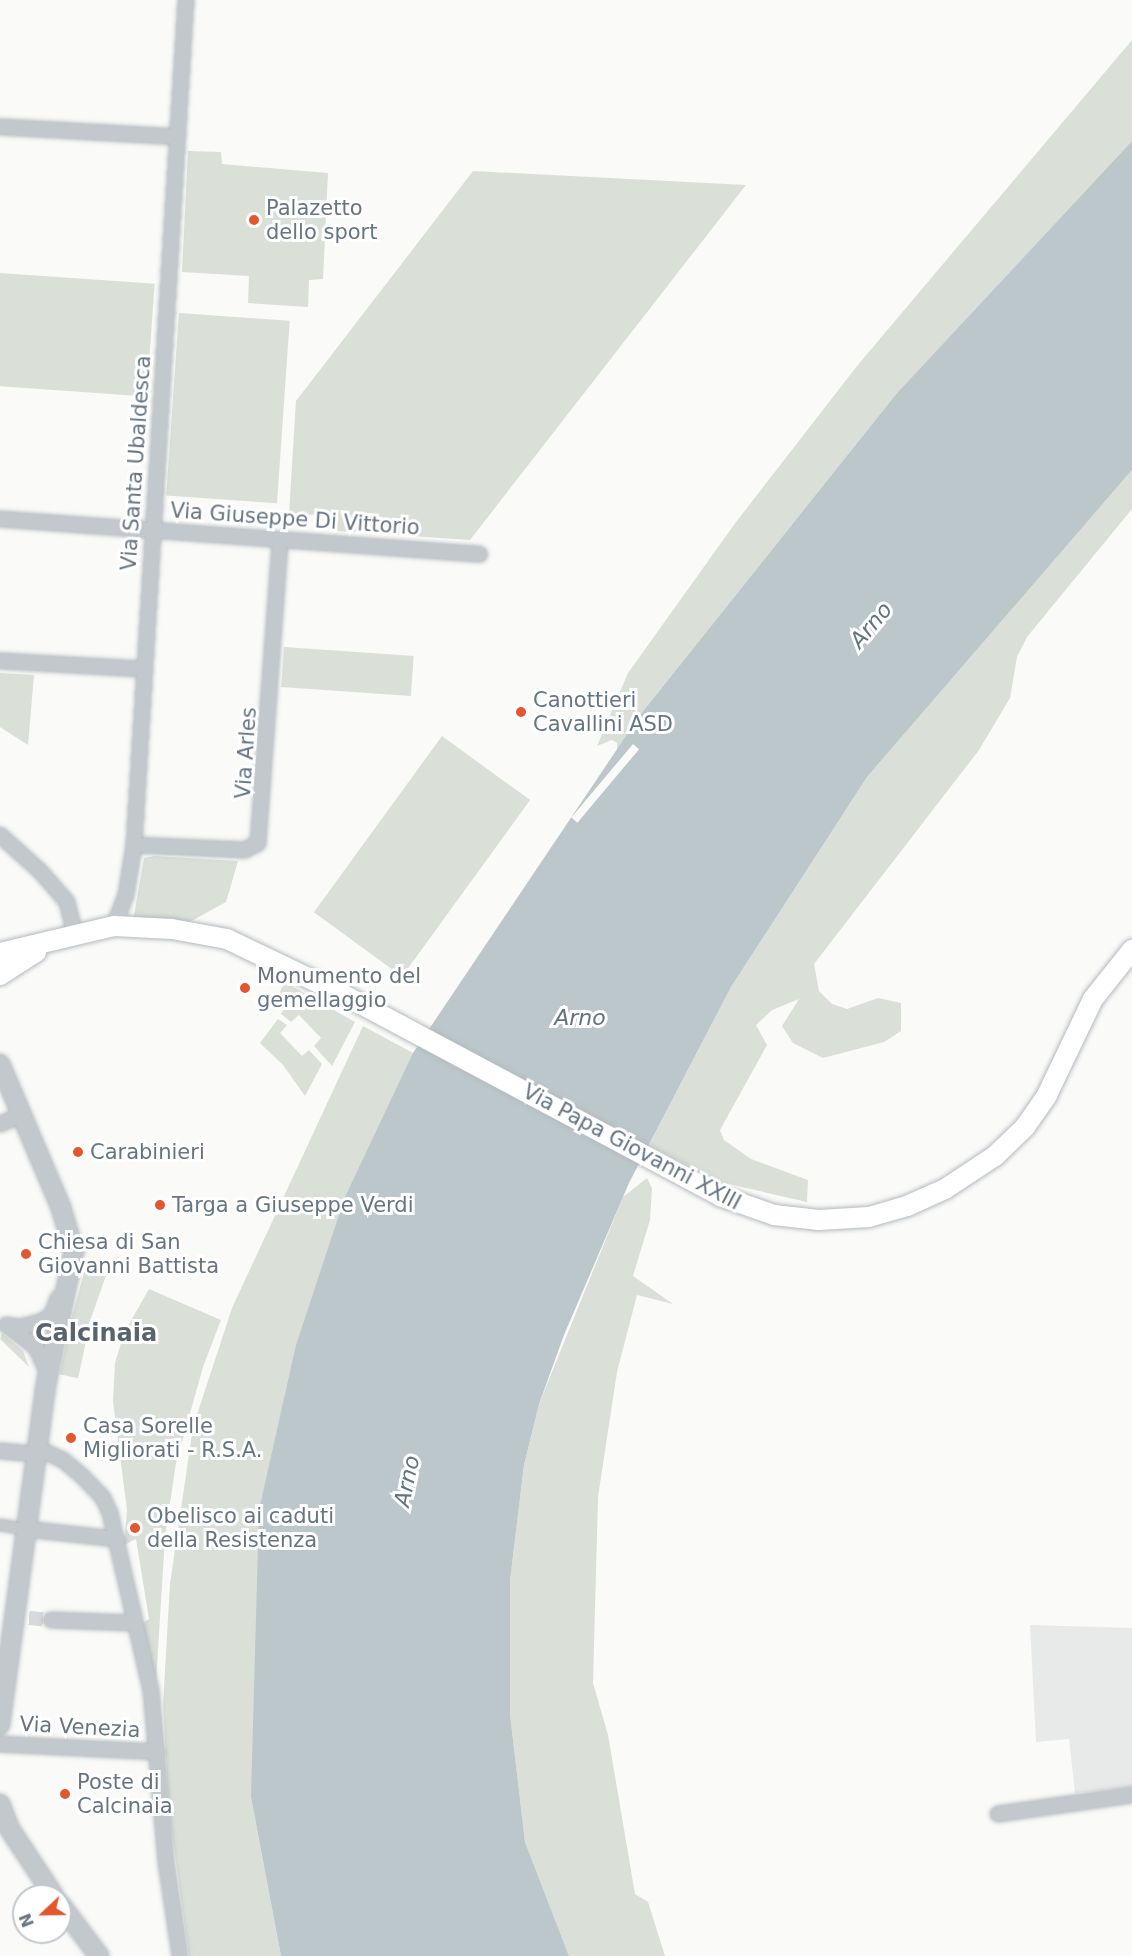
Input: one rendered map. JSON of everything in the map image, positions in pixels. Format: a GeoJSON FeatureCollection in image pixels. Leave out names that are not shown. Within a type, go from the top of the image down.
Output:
{"type":"FeatureCollection","features":[{"type":"Feature","properties":{"kind":"main road","name":"Via Papa Giovanni XXIII"},"geometry":{"type":"LineString","coordinates":[[47,945],[75,935],[114,926],[172,928],[227,939],[395,1023],[742,1206],[804,1219],[870,1217],[927,1198],[995,1156],[1025,1127],[1059,1075],[1093,999],[1132,950]]}},
{"type":"Feature","properties":{"kind":"main road"},"geometry":{"type":"LineString","coordinates":[[0,953],[47,945]]}},
{"type":"Feature","properties":{"kind":"main road"},"geometry":{"type":"LineString","coordinates":[[0,974],[47,945]]}},
{"type":"Feature","properties":{"kind":"main road"},"geometry":{"type":"LineString","coordinates":[[0,967],[0,974]]}},
{"type":"Feature","properties":{"kind":"street","name":"Via Santa Ubaldesca"},"geometry":{"type":"LineString","coordinates":[[114,926],[126,895],[134,845],[186,0]]}},
{"type":"Feature","properties":{"kind":"street"},"geometry":{"type":"LineString","coordinates":[[0,127],[178,137]]}},
{"type":"Feature","properties":{"kind":"street","name":"Via Giuseppe Di Vittorio"},"geometry":{"type":"LineString","coordinates":[[0,519],[480,554]]}},
{"type":"Feature","properties":{"kind":"street","name":"Via Arles"},"geometry":{"type":"LineString","coordinates":[[134,845],[246,850],[258,843],[280,540]]}},
{"type":"Feature","properties":{"kind":"street"},"geometry":{"type":"LineString","coordinates":[[0,661],[144,669]]}},
{"type":"Feature","properties":{"kind":"street"},"geometry":{"type":"LineString","coordinates":[[0,835],[40,871],[67,902],[75,935]]}},
{"type":"Feature","properties":{"kind":"street"},"geometry":{"type":"LineString","coordinates":[[0,1064],[73,1243],[48,1374],[0,1725]]}},
{"type":"Feature","properties":{"kind":"street"},"geometry":{"type":"LineString","coordinates":[[0,1124],[22,1114]]}},
{"type":"Feature","properties":{"kind":"street"},"geometry":{"type":"LineString","coordinates":[[3,1323],[21,1327],[47,1318],[69,1272]]}},
{"type":"Feature","properties":{"kind":"street"},"geometry":{"type":"LineString","coordinates":[[3,1323],[36,1347],[48,1374]]}},
{"type":"Feature","properties":{"kind":"street"},"geometry":{"type":"LineString","coordinates":[[0,1451],[37,1451],[63,1460],[93,1486],[110,1513],[133,1623],[151,1690],[166,1863],[180,1956]]}},
{"type":"Feature","properties":{"kind":"street"},"geometry":{"type":"LineString","coordinates":[[0,1525],[117,1539]]}},
{"type":"Feature","properties":{"kind":"street"},"geometry":{"type":"LineString","coordinates":[[51,1620],[133,1623]]}},
{"type":"Feature","properties":{"kind":"street","name":"Via Venezia"},"geometry":{"type":"LineString","coordinates":[[0,1744],[158,1752]]}},
{"type":"Feature","properties":{"kind":"street"},"geometry":{"type":"LineString","coordinates":[[998,1814],[1132,1795]]}},
{"type":"Feature","properties":{"kind":"street"},"geometry":{"type":"LineString","coordinates":[[0,1804],[20,1847],[46,1884]]}},
{"type":"Feature","properties":{"kind":"street"},"geometry":{"type":"LineString","coordinates":[[72,1920],[99,1956]]}},
{"type":"Feature","properties":{"kind":"shaded area"},"geometry":{"type":"Polygon","coordinates":[[[1132,40],[1132,141],[897,393],[640,715],[617,751],[617,743],[612,740],[597,746],[628,673],[736,522],[857,366],[1132,40]]]}},
{"type":"Feature","properties":{"kind":"shaded area"},"geometry":{"type":"Polygon","coordinates":[[[188,151],[221,152],[222,164],[328,173],[323,279],[309,280],[308,307],[248,303],[249,276],[182,272],[188,151]]]}},
{"type":"Feature","properties":{"kind":"shaded area"},"geometry":{"type":"Polygon","coordinates":[[[473,171],[746,185],[470,540],[337,531],[331,515],[289,514],[296,401],[473,171]]]}},
{"type":"Feature","properties":{"kind":"shaded area"},"geometry":{"type":"Polygon","coordinates":[[[0,273],[155,284],[147,397],[0,386],[0,273]]]}},
{"type":"Feature","properties":{"kind":"shaded area"},"geometry":{"type":"Polygon","coordinates":[[[179,313],[290,321],[277,503],[166,496],[179,313]]]}},
{"type":"Feature","properties":{"kind":"shaded area"},"geometry":{"type":"Polygon","coordinates":[[[1132,470],[1132,509],[1027,637],[1017,657],[1010,698],[979,750],[814,964],[819,991],[832,1004],[847,1009],[878,998],[901,1003],[901,1031],[884,1042],[823,1058],[793,1043],[782,1026],[799,999],[772,1010],[756,1025],[767,1045],[720,1130],[724,1140],[751,1159],[808,1180],[807,1202],[720,1182],[649,1145],[731,987],[867,777],[1132,470]]]}},
{"type":"Feature","properties":{"kind":"shaded area"},"geometry":{"type":"Polygon","coordinates":[[[284,647],[414,656],[411,696],[281,687],[284,647]]]}},
{"type":"Feature","properties":{"kind":"shaded area"},"geometry":{"type":"Polygon","coordinates":[[[0,673],[34,675],[28,745],[0,727],[0,673]]]}},
{"type":"Feature","properties":{"kind":"shaded area"},"geometry":{"type":"Polygon","coordinates":[[[442,736],[530,800],[402,976],[314,912],[442,736]]]}},
{"type":"Feature","properties":{"kind":"shaded area"},"geometry":{"type":"Polygon","coordinates":[[[154,856],[238,861],[226,902],[186,924],[133,921],[144,858],[154,856]]]}},
{"type":"Feature","properties":{"kind":"shaded area"},"geometry":{"type":"Polygon","coordinates":[[[285,982],[355,1022],[332,1066],[314,1046],[321,1038],[299,1015],[291,1022],[281,1014],[286,1005],[276,999],[285,982]]]}},
{"type":"Feature","properties":{"kind":"shaded area"},"geometry":{"type":"Polygon","coordinates":[[[278,1019],[287,1025],[280,1033],[302,1056],[309,1050],[322,1064],[305,1096],[283,1065],[260,1043],[278,1019]]]}},
{"type":"Feature","properties":{"kind":"shaded area"},"geometry":{"type":"Polygon","coordinates":[[[363,1026],[413,1053],[251,1797],[281,1956],[189,1956],[169,1812],[163,1705],[170,1584],[193,1427],[232,1308],[363,1026]]]}},
{"type":"Feature","properties":{"kind":"shaded area"},"geometry":{"type":"Polygon","coordinates":[[[647,1178],[652,1188],[650,1220],[633,1276],[673,1304],[637,1295],[617,1372],[598,1497],[593,1683],[608,1735],[635,1894],[648,1902],[665,1956],[569,1956],[525,1842],[510,1714],[510,1581],[524,1465],[539,1404],[623,1197],[647,1178]]]}},
{"type":"Feature","properties":{"kind":"shaded area"},"geometry":{"type":"Polygon","coordinates":[[[86,1266],[107,1273],[86,1332],[69,1327],[86,1266]]]}},
{"type":"Feature","properties":{"kind":"shaded area"},"geometry":{"type":"Polygon","coordinates":[[[149,1289],[221,1320],[203,1367],[176,1463],[165,1537],[156,1682],[141,1624],[149,1619],[136,1539],[124,1545],[127,1510],[113,1402],[115,1363],[124,1333],[149,1289]]]}},
{"type":"Feature","properties":{"kind":"shaded area"},"geometry":{"type":"Polygon","coordinates":[[[2,1333],[23,1351],[29,1367],[0,1339],[2,1333]]]}},
{"type":"Feature","properties":{"kind":"shaded area"},"geometry":{"type":"Polygon","coordinates":[[[67,1339],[86,1343],[78,1378],[60,1374],[67,1339]]]}},
{"type":"Feature","properties":{"kind":"shaded area"},"geometry":{"type":"Polygon","coordinates":[[[1030,1625],[1132,1628],[1132,1787],[1075,1793],[1069,1739],[1036,1742],[1030,1625]]]}},
{"type":"Feature","properties":{"kind":"water","name":"Arno"},"geometry":{"type":"Polygon","coordinates":[[[1132,141],[1132,470],[867,777],[731,987],[629,1183],[564,1335],[539,1404],[524,1465],[510,1581],[510,1714],[525,1842],[569,1956],[281,1956],[251,1797],[259,1510],[296,1345],[345,1197],[413,1053],[640,715],[897,393],[1132,141]]]}},
{"type":"Feature","properties":{"kind":"pier"},"geometry":{"type":"Polygon","coordinates":[[[633,744],[639,749],[577,823],[571,818],[633,744]]]}},
{"type":"Feature","properties":{"kind":"tunnel"},"geometry":{"type":"LineString","coordinates":[[29,1618],[51,1620]]}},
{"type":"Feature","properties":{"kind":"place","name":"Palazetto dello sport"},"geometry":{"type":"Point","coordinates":[254,220]}},
{"type":"Feature","properties":{"kind":"place","name":"Canottieri Cavallini ASD"},"geometry":{"type":"Point","coordinates":[521,712]}},
{"type":"Feature","properties":{"kind":"place","name":"Monumento del gemellaggio"},"geometry":{"type":"Point","coordinates":[245,988]}},
{"type":"Feature","properties":{"kind":"place","name":"Carabinieri"},"geometry":{"type":"Point","coordinates":[78,1152]}},
{"type":"Feature","properties":{"kind":"place","name":"Targa a Giuseppe Verdi"},"geometry":{"type":"Point","coordinates":[160,1205]}},
{"type":"Feature","properties":{"kind":"place","name":"Chiesa di San Giovanni Battista"},"geometry":{"type":"Point","coordinates":[26,1254]}},
{"type":"Feature","properties":{"kind":"place","name":"Casa Sorelle Migliorati - R.S.A."},"geometry":{"type":"Point","coordinates":[71,1438]}},
{"type":"Feature","properties":{"kind":"place","name":"Obelisco ai caduti della Resistenza"},"geometry":{"type":"Point","coordinates":[135,1528]}},
{"type":"Feature","properties":{"kind":"place","name":"Poste di Calcinaia"},"geometry":{"type":"Point","coordinates":[65,1794]}},
{"type":"Feature","properties":{"kind":"district","name":"Calcinaia"},"geometry":{"type":"Point","coordinates":[96,1334]}}]}
